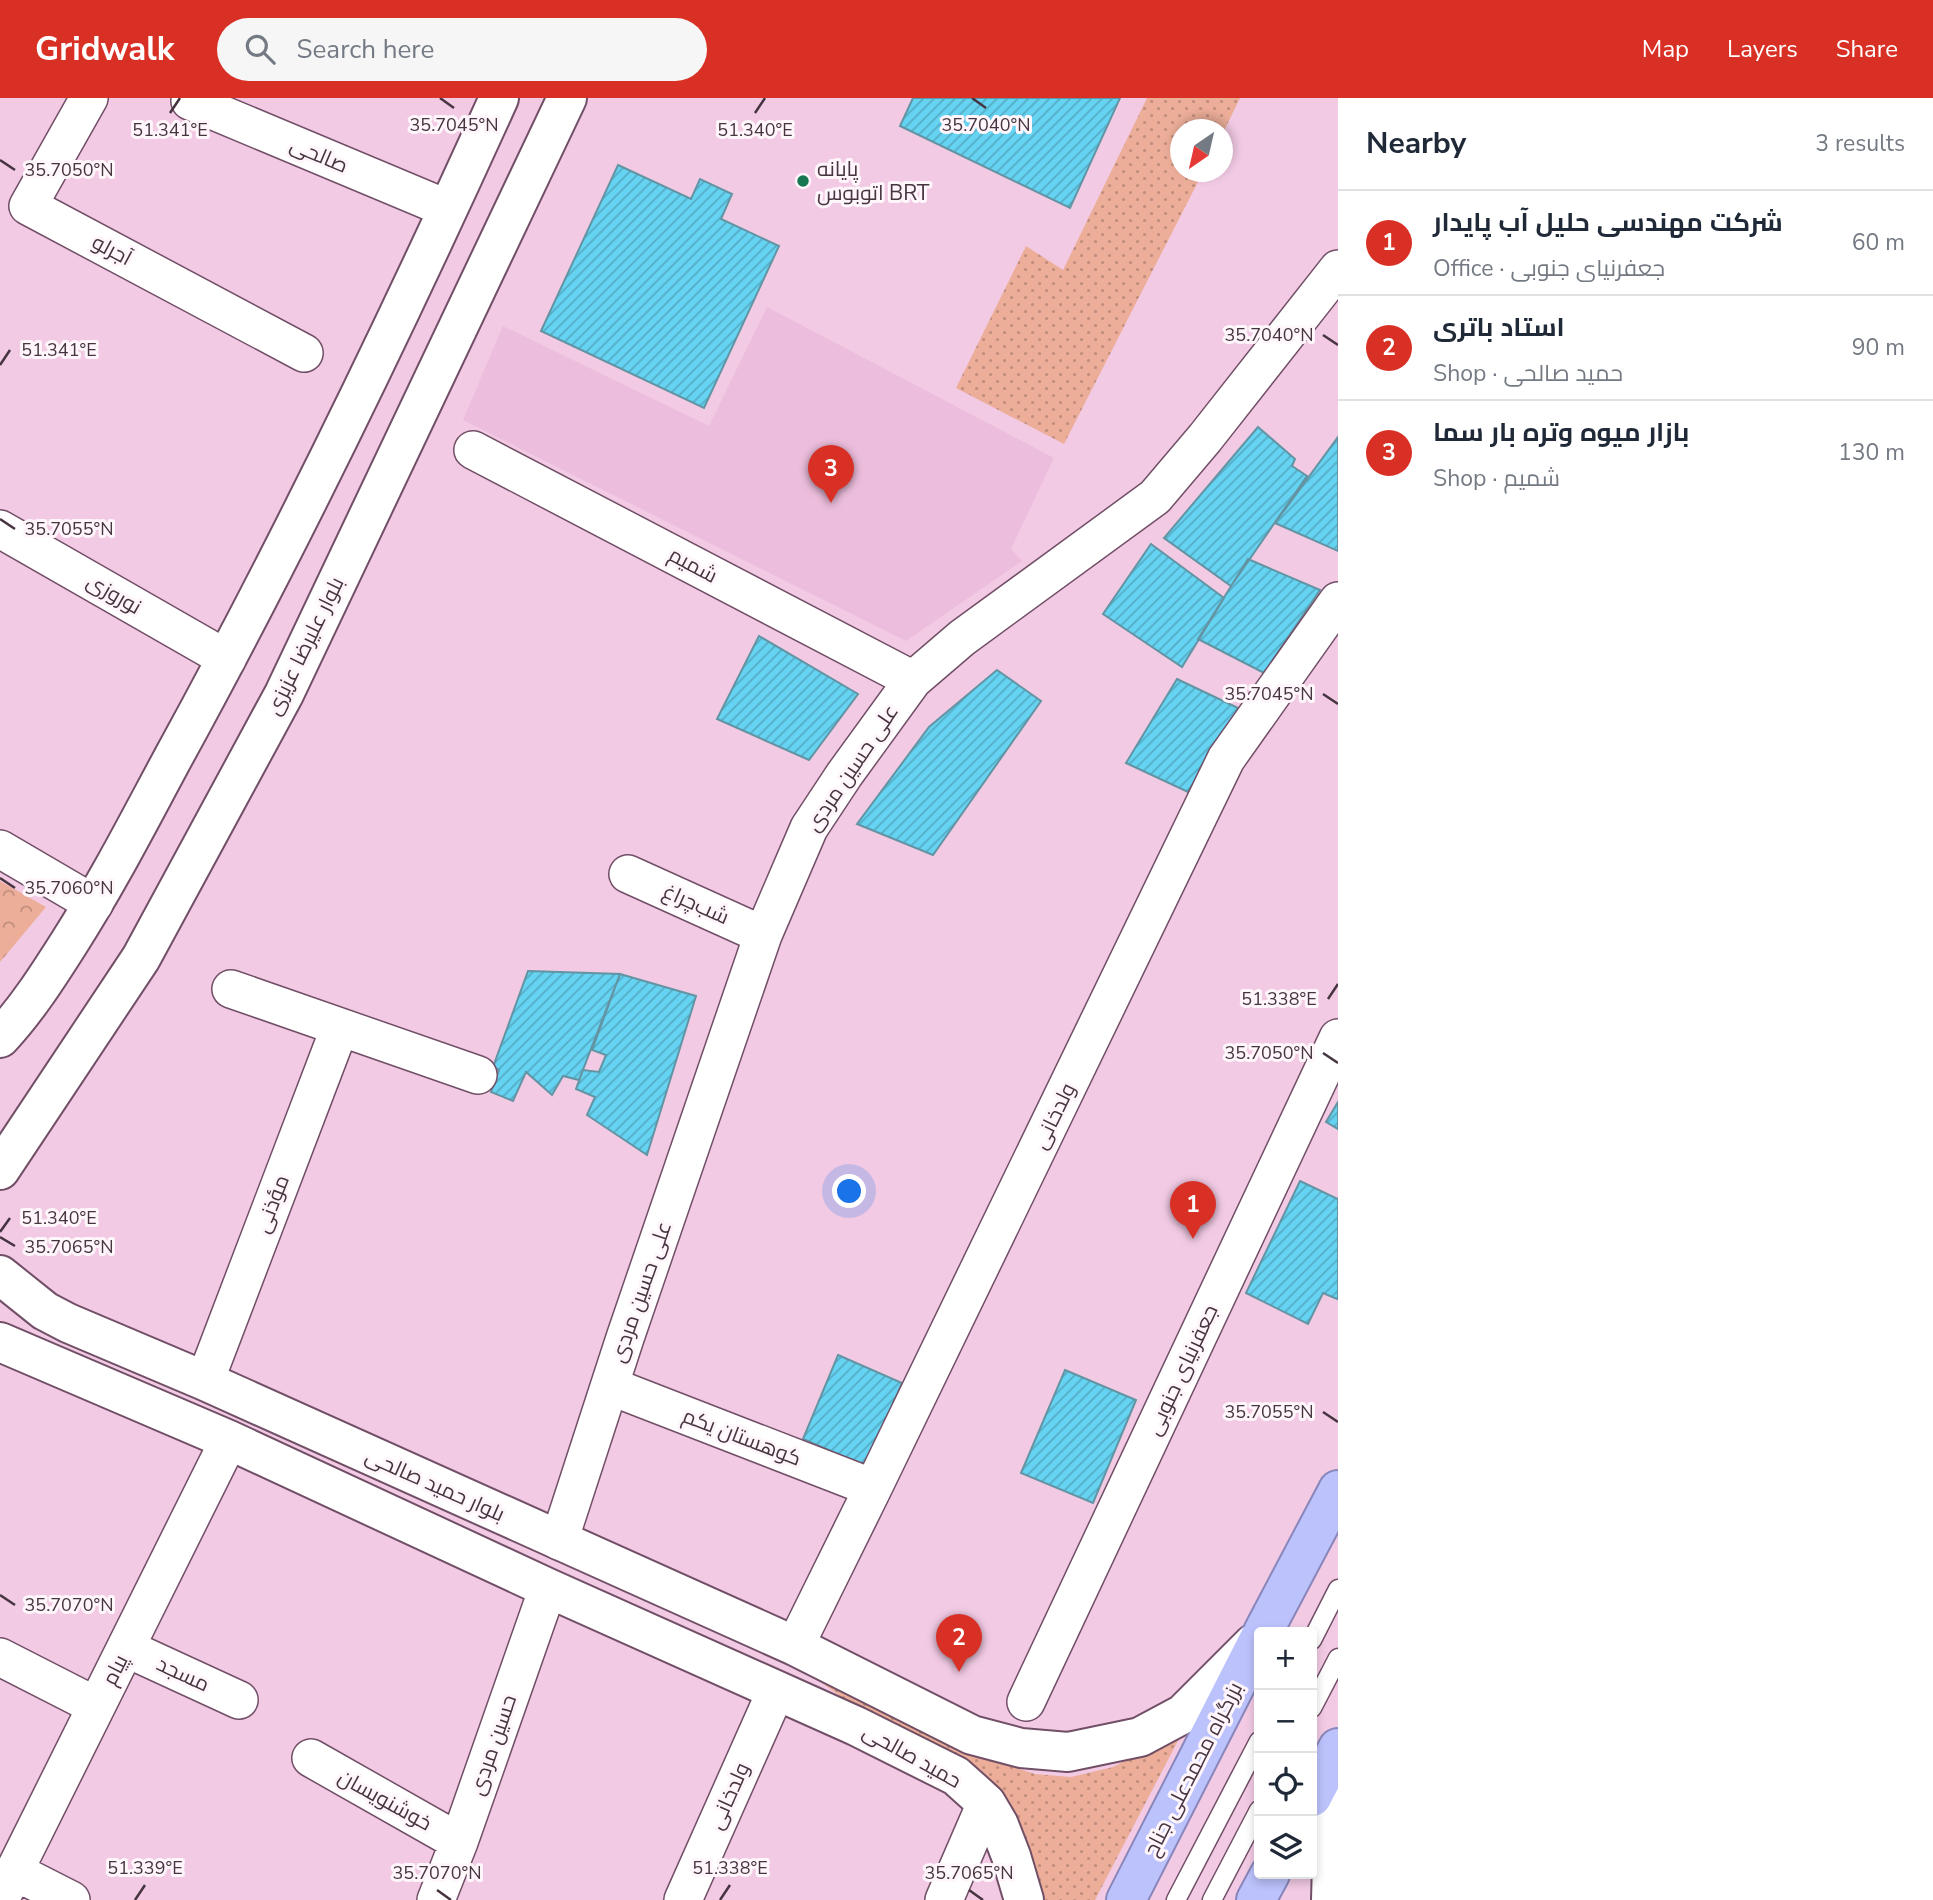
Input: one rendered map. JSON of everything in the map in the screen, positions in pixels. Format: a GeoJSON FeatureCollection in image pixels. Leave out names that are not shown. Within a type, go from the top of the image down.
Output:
{"type":"FeatureCollection","features":[{"type":"Feature","properties":{"kind":"highway"},"geometry":{"type":"LineString","coordinates":[[1266,1627],[1338,1490]]}},
{"type":"Feature","properties":{"kind":"highway","name":"بزرگراه محمدعلی جناح"},"geometry":{"type":"LineString","coordinates":[[1126,1900],[1254,1648]]}},
{"type":"Feature","properties":{"kind":"highway"},"geometry":{"type":"LineString","coordinates":[[1317,1788],[1338,1748]]}},
{"type":"Feature","properties":{"kind":"highway"},"geometry":{"type":"LineString","coordinates":[[1256,1900],[1267,1879]]}},
{"type":"Feature","properties":{"kind":"main road"},"geometry":{"type":"LineString","coordinates":[[0,1038],[41,987],[94,904],[227,659],[318,480],[499,98]]}},
{"type":"Feature","properties":{"kind":"main road","name":"بلوار علیرضا عزیزی"},"geometry":{"type":"LineString","coordinates":[[0,1170],[141,958],[284,694],[567,98]]}},
{"type":"Feature","properties":{"kind":"main road","name":"بلوار حمید صالحی"},"geometry":{"type":"LineString","coordinates":[[0,1275],[45,1311],[795,1646],[875,1686]]}},
{"type":"Feature","properties":{"kind":"main road"},"geometry":{"type":"LineString","coordinates":[[0,1342],[229,1440],[776,1691],[795,1646]]}},
{"type":"Feature","properties":{"kind":"main road","name":"حمید صالحی"},"geometry":{"type":"LineString","coordinates":[[875,1686],[972,1735],[1021,1748],[1068,1752],[1140,1737],[1183,1714],[1254,1643]]}},
{"type":"Feature","properties":{"kind":"main road","name":"حمید صالحی"},"geometry":{"type":"LineString","coordinates":[[776,1691],[856,1726],[956,1776],[986,1802],[999,1825],[1024,1900]]}},
{"type":"Feature","properties":{"kind":"main road"},"geometry":{"type":"LineString","coordinates":[[1331,1900],[1338,1794]]}},
{"type":"Feature","properties":{"kind":"street","name":"آجرلو"},"geometry":{"type":"LineString","coordinates":[[89,98],[28,206],[304,353]]}},
{"type":"Feature","properties":{"kind":"street","name":"صالحی"},"geometry":{"type":"LineString","coordinates":[[190,101],[448,209]]}},
{"type":"Feature","properties":{"kind":"street","name":"علی حسین مردی"},"geometry":{"type":"LineString","coordinates":[[559,1541],[629,1325],[763,935],[809,828],[912,680],[962,638],[1154,497],[1205,439],[1338,269]]}},
{"type":"Feature","properties":{"kind":"street","name":"شمیم"},"geometry":{"type":"LineString","coordinates":[[473,450],[912,680]]}},
{"type":"Feature","properties":{"kind":"street","name":"نوروزی"},"geometry":{"type":"LineString","coordinates":[[0,529],[227,659]]}},
{"type":"Feature","properties":{"kind":"street","name":"ولدخانی"},"geometry":{"type":"LineString","coordinates":[[795,1646],[1226,759],[1338,601]]}},
{"type":"Feature","properties":{"kind":"street"},"geometry":{"type":"LineString","coordinates":[[0,849],[94,904]]}},
{"type":"Feature","properties":{"kind":"street","name":"شب‌چراغ"},"geometry":{"type":"LineString","coordinates":[[628,874],[763,935]]}},
{"type":"Feature","properties":{"kind":"street"},"geometry":{"type":"LineString","coordinates":[[231,989],[478,1076]]}},
{"type":"Feature","properties":{"kind":"street","name":"مؤذنی"},"geometry":{"type":"LineString","coordinates":[[205,1381],[340,1027]]}},
{"type":"Feature","properties":{"kind":"street","name":"جعفرنیای جنوبی"},"geometry":{"type":"LineString","coordinates":[[1026,1702],[1338,1038]]}},
{"type":"Feature","properties":{"kind":"street","name":"کوهستان یکم"},"geometry":{"type":"LineString","coordinates":[[610,1386],[873,1488]]}},
{"type":"Feature","properties":{"kind":"street","name":"پیام"},"geometry":{"type":"LineString","coordinates":[[7,1886],[229,1440]]}},
{"type":"Feature","properties":{"kind":"street","name":"حسین مردی"},"geometry":{"type":"LineString","coordinates":[[436,1900],[460,1842],[548,1588]]}},
{"type":"Feature","properties":{"kind":"street","name":"مسجد"},"geometry":{"type":"LineString","coordinates":[[126,1648],[239,1700]]}},
{"type":"Feature","properties":{"kind":"street"},"geometry":{"type":"LineString","coordinates":[[0,1657],[96,1706]]}},
{"type":"Feature","properties":{"kind":"street","name":"ولدخانی"},"geometry":{"type":"LineString","coordinates":[[683,1900],[776,1691]]}},
{"type":"Feature","properties":{"kind":"street","name":"خوشنویسان"},"geometry":{"type":"LineString","coordinates":[[312,1758],[460,1842]]}},
{"type":"Feature","properties":{"kind":"street"},"geometry":{"type":"LineString","coordinates":[[944,1900],[986,1802]]}},
{"type":"Feature","properties":{"kind":"street"},"geometry":{"type":"LineString","coordinates":[[7,1886],[72,1900]]}},
{"type":"Feature","properties":{"kind":"lane"},"geometry":{"type":"LineString","coordinates":[[1317,1630],[1338,1589]]}},
{"type":"Feature","properties":{"kind":"lane"},"geometry":{"type":"LineString","coordinates":[[1317,1698],[1338,1658]]}},
{"type":"Feature","properties":{"kind":"lane"},"geometry":{"type":"LineString","coordinates":[[1176,1900],[1254,1751]]}},
{"type":"Feature","properties":{"kind":"lane"},"geometry":{"type":"LineString","coordinates":[[1213,1900],[1256,1816]]}},
{"type":"Feature","properties":{"kind":"shaded area"},"geometry":{"type":"Polygon","coordinates":[[[767,307],[1054,458],[1011,549],[1022,561],[906,641],[463,420],[503,326],[709,426],[767,307]]]}},
{"type":"Feature","properties":{"kind":"green space"},"geometry":{"type":"Polygon","coordinates":[[[1147,98],[1240,98],[1230,119],[1170,119],[1170,182],[1198,182],[1064,444],[956,388],[1026,246],[1063,270],[1147,98]]]}},
{"type":"Feature","properties":{"kind":"green space"},"geometry":{"type":"Polygon","coordinates":[[[0,881],[46,907],[0,962],[0,881]]]}},
{"type":"Feature","properties":{"kind":"green space"},"geometry":{"type":"Polygon","coordinates":[[[805,1671],[862,1703],[983,1757],[1035,1774],[1071,1777],[1113,1767],[1183,1731],[1095,1900],[1039,1900],[1027,1858],[853,1705],[805,1671]]]}},
{"type":"Feature","properties":{"kind":"building"},"geometry":{"type":"Polygon","coordinates":[[[913,98],[1120,98],[1070,208],[900,126],[913,98]]]}},
{"type":"Feature","properties":{"kind":"building"},"geometry":{"type":"Polygon","coordinates":[[[618,165],[691,199],[700,179],[732,194],[721,219],[779,246],[704,408],[541,331],[618,165]]]}},
{"type":"Feature","properties":{"kind":"building"},"geometry":{"type":"Polygon","coordinates":[[[1258,427],[1295,459],[1292,466],[1307,476],[1231,586],[1164,538],[1258,427]]]}},
{"type":"Feature","properties":{"kind":"building"},"geometry":{"type":"Polygon","coordinates":[[[1338,437],[1338,551],[1275,523],[1338,437]]]}},
{"type":"Feature","properties":{"kind":"building"},"geometry":{"type":"Polygon","coordinates":[[[1151,544],[1224,598],[1182,667],[1103,614],[1151,544]]]}},
{"type":"Feature","properties":{"kind":"building"},"geometry":{"type":"Polygon","coordinates":[[[1248,559],[1320,590],[1264,673],[1198,639],[1248,559]]]}},
{"type":"Feature","properties":{"kind":"building"},"geometry":{"type":"Polygon","coordinates":[[[759,636],[858,694],[809,760],[717,719],[759,636]]]}},
{"type":"Feature","properties":{"kind":"building"},"geometry":{"type":"Polygon","coordinates":[[[997,670],[1041,701],[933,855],[857,824],[929,727],[997,670]]]}},
{"type":"Feature","properties":{"kind":"building"},"geometry":{"type":"Polygon","coordinates":[[[1177,679],[1240,709],[1188,792],[1126,763],[1177,679]]]}},
{"type":"Feature","properties":{"kind":"building"},"geometry":{"type":"Polygon","coordinates":[[[528,971],[620,974],[579,1080],[563,1076],[552,1095],[526,1072],[513,1101],[491,1092],[499,1070],[493,1067],[528,971]]]}},
{"type":"Feature","properties":{"kind":"building"},"geometry":{"type":"Polygon","coordinates":[[[620,974],[696,996],[647,1155],[587,1115],[595,1097],[576,1089],[583,1070],[599,1072],[606,1055],[592,1050],[620,974]]]}},
{"type":"Feature","properties":{"kind":"building"},"geometry":{"type":"Polygon","coordinates":[[[1338,1102],[1338,1129],[1326,1122],[1338,1102]]]}},
{"type":"Feature","properties":{"kind":"building"},"geometry":{"type":"Polygon","coordinates":[[[1300,1181],[1338,1199],[1338,1297],[1337,1299],[1323,1293],[1308,1324],[1246,1293],[1300,1181]]]}},
{"type":"Feature","properties":{"kind":"building"},"geometry":{"type":"Polygon","coordinates":[[[838,1355],[902,1383],[869,1461],[861,1464],[803,1439],[838,1355]]]}},
{"type":"Feature","properties":{"kind":"building"},"geometry":{"type":"Polygon","coordinates":[[[1065,1370],[1136,1400],[1093,1503],[1021,1473],[1065,1370]]]}},
{"type":"Feature","properties":{"kind":"place","name":"پایانه اتوبوس BRT"},"geometry":{"type":"Point","coordinates":[803,181]}},
{"type":"Feature","properties":{"kind":"place","name":"بازار میوه وتره بار سما"},"geometry":{"type":"Point","coordinates":[831,503]}},
{"type":"Feature","properties":{"kind":"place","name":"شرکت مهندسی حلیل آب پایدار"},"geometry":{"type":"Point","coordinates":[1193,1239]}},
{"type":"Feature","properties":{"kind":"place","name":"استاد باتری"},"geometry":{"type":"Point","coordinates":[959,1672]}}]}
